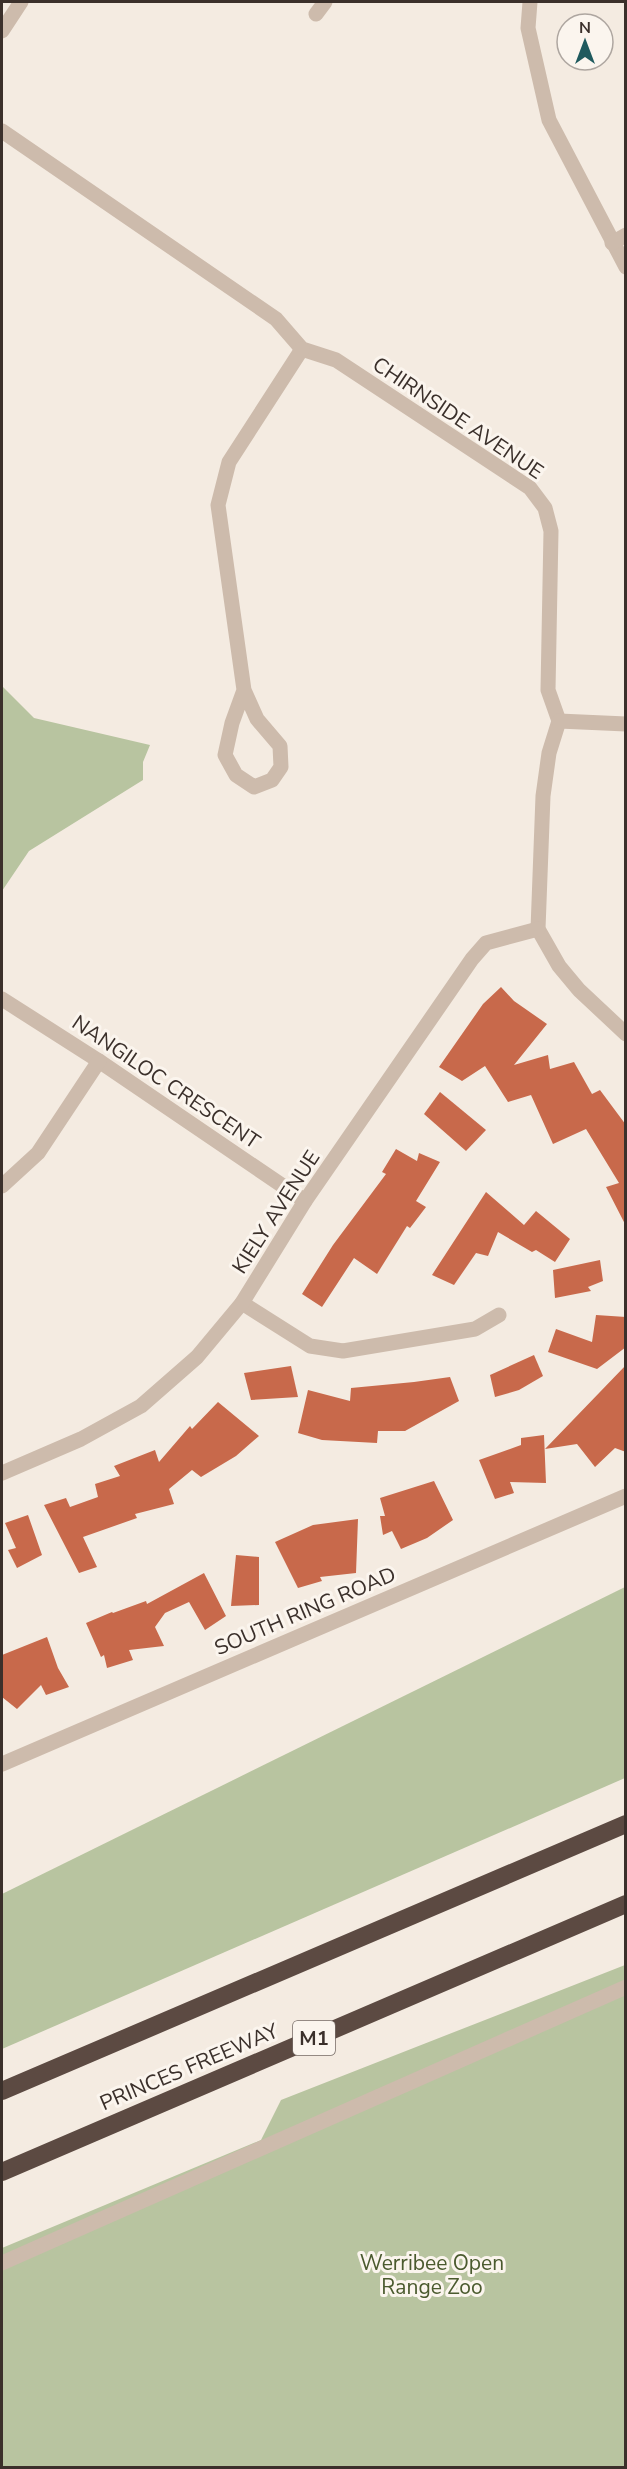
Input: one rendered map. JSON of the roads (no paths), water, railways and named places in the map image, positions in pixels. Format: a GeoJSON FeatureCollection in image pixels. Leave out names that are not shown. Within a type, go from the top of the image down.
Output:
{"type":"FeatureCollection","features":[{"type":"Feature","properties":{"kind":"highway"},"geometry":{"type":"LineString","coordinates":[[2,2091],[626,1824]]}},
{"type":"Feature","properties":{"kind":"highway","name":"PRINCES FREEWAY"},"geometry":{"type":"LineString","coordinates":[[2,2172],[626,1904]]}},
{"type":"Feature","properties":{"kind":"street"},"geometry":{"type":"LineString","coordinates":[[2,31],[21,2]]}},
{"type":"Feature","properties":{"kind":"street"},"geometry":{"type":"LineString","coordinates":[[530,2],[528,28],[549,120],[619,239],[626,267]]}},
{"type":"Feature","properties":{"kind":"street"},"geometry":{"type":"LineString","coordinates":[[2,131],[276,319],[302,349],[229,462],[218,505],[244,690],[257,719],[280,746],[281,767],[272,780],[254,787],[236,776],[225,755],[232,723],[244,690]]}},
{"type":"Feature","properties":{"kind":"street","name":"CHIRNSIDE AVENUE"},"geometry":{"type":"LineString","coordinates":[[302,349],[336,360],[530,488],[545,508],[551,531],[548,690],[559,721]]}},
{"type":"Feature","properties":{"kind":"street"},"geometry":{"type":"LineString","coordinates":[[626,724],[559,721],[549,753],[543,796],[538,929],[559,966],[579,990],[626,1034]]}},
{"type":"Feature","properties":{"kind":"street","name":"KIELY AVENUE"},"geometry":{"type":"LineString","coordinates":[[2,1473],[81,1439],[141,1406],[197,1357],[242,1303],[305,1201],[486,943],[538,929]]}},
{"type":"Feature","properties":{"kind":"street","name":"NANGILOC CRESCENT"},"geometry":{"type":"LineString","coordinates":[[2,999],[99,1061],[305,1201]]}},
{"type":"Feature","properties":{"kind":"street"},"geometry":{"type":"LineString","coordinates":[[2,1186],[38,1153],[99,1061]]}},
{"type":"Feature","properties":{"kind":"street"},"geometry":{"type":"LineString","coordinates":[[242,1303],[310,1346],[343,1351],[475,1329],[499,1315]]}},
{"type":"Feature","properties":{"kind":"street","name":"SOUTH RING ROAD"},"geometry":{"type":"LineString","coordinates":[[2,1764],[626,1496]]}},
{"type":"Feature","properties":{"kind":"street"},"geometry":{"type":"LineString","coordinates":[[2,2263],[626,1987]]}},
{"type":"Feature","properties":{"kind":"park label","name":"Werribee Open Range Zoo"},"geometry":{"type":"Point","coordinates":[432,2275]}}]}
